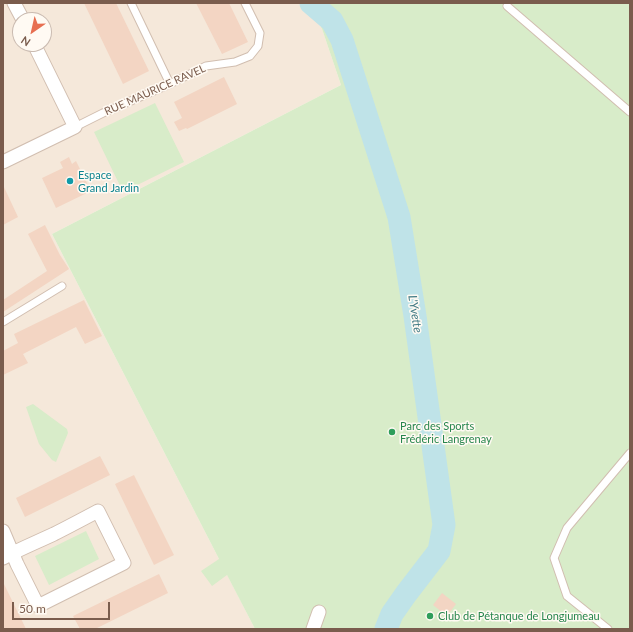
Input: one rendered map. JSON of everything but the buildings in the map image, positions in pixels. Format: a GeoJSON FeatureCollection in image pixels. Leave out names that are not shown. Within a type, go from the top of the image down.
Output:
{"type":"FeatureCollection","features":[{"type":"Feature","properties":{"kind":"street"},"geometry":{"type":"LineString","coordinates":[[14,3],[19,12]]}},
{"type":"Feature","properties":{"kind":"street"},"geometry":{"type":"LineString","coordinates":[[3,162],[75,127],[38,52]]}},
{"type":"Feature","properties":{"kind":"street"},"geometry":{"type":"LineString","coordinates":[[3,531],[8,555],[17,564],[38,606],[124,563],[98,512],[8,555]]}},
{"type":"Feature","properties":{"kind":"street"},"geometry":{"type":"LineString","coordinates":[[313,629],[319,612]]}},
{"type":"Feature","properties":{"kind":"lane"},"geometry":{"type":"LineString","coordinates":[[131,3],[170,84]]}},
{"type":"Feature","properties":{"kind":"lane","name":"RUE MAURICE RAVEL"},"geometry":{"type":"LineString","coordinates":[[75,127],[206,66],[235,62],[250,56],[258,46],[260,33],[246,3]]}},
{"type":"Feature","properties":{"kind":"lane"},"geometry":{"type":"LineString","coordinates":[[508,6],[630,112]]}},
{"type":"Feature","properties":{"kind":"lane"},"geometry":{"type":"LineString","coordinates":[[3,322],[62,286]]}},
{"type":"Feature","properties":{"kind":"lane"},"geometry":{"type":"LineString","coordinates":[[608,629],[567,596],[554,558],[567,528],[630,453]]}},
{"type":"Feature","properties":{"kind":"shaded area"},"geometry":{"type":"Polygon","coordinates":[[[3,3],[309,3],[322,29],[341,85],[52,234],[255,629],[3,629],[3,3]]]}},
{"type":"Feature","properties":{"kind":"green space","name":"Parc des Sports Frédéric Langrenay"},"geometry":{"type":"Polygon","coordinates":[[[309,3],[630,3],[630,629],[255,629],[227,575],[212,586],[201,571],[219,559],[52,234],[341,85],[322,29],[309,3]]]}},
{"type":"Feature","properties":{"kind":"green space"},"geometry":{"type":"Polygon","coordinates":[[[155,103],[184,162],[123,192],[94,132],[155,103]]]}},
{"type":"Feature","properties":{"kind":"green space"},"geometry":{"type":"Polygon","coordinates":[[[33,404],[67,429],[68,433],[56,462],[52,460],[39,444],[26,407],[33,404]]]}},
{"type":"Feature","properties":{"kind":"green space"},"geometry":{"type":"Polygon","coordinates":[[[86,531],[99,559],[49,585],[35,556],[86,531]]]}},
{"type":"Feature","properties":{"kind":"waterway","name":"L'Yvette"},"geometry":{"type":"LineString","coordinates":[[311,3],[332,21],[342,40],[399,217],[415,316],[444,525],[439,551],[392,614],[386,629]]}},
{"type":"Feature","properties":{"kind":"place","name":"Espace Grand Jardin"},"geometry":{"type":"Point","coordinates":[70,181]}},
{"type":"Feature","properties":{"kind":"place","name":"Parc des Sports Frédéric Langrenay"},"geometry":{"type":"Point","coordinates":[392,432]}},
{"type":"Feature","properties":{"kind":"place","name":"Club de Pétanque de Longjumeau"},"geometry":{"type":"Point","coordinates":[430,616]}}]}
